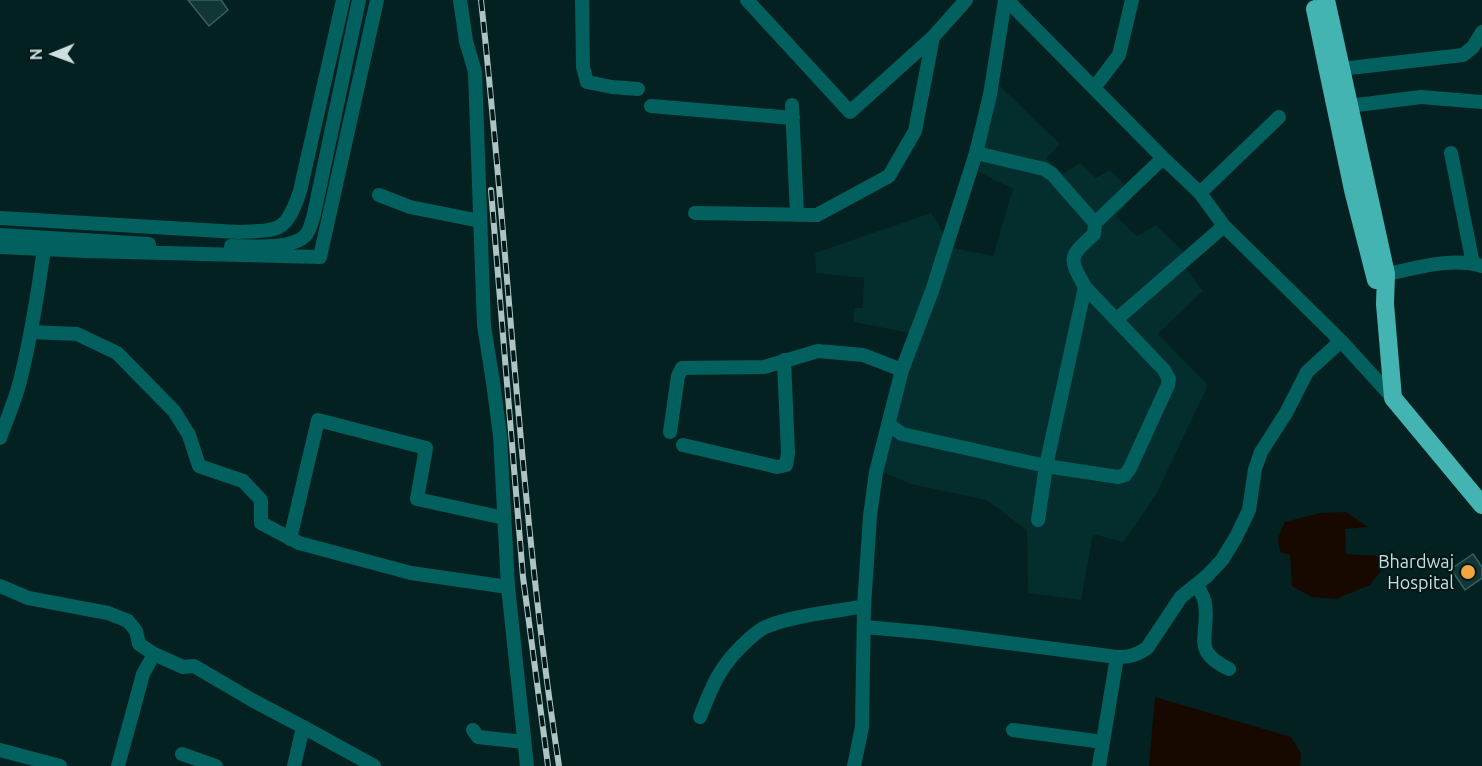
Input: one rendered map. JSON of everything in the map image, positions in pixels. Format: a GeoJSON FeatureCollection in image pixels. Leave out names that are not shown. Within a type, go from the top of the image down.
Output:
{"type":"FeatureCollection","features":[{"type":"Feature","properties":{"kind":"highway"},"geometry":{"type":"LineString","coordinates":[[1314,0],[1334,70],[1380,275],[1385,304],[1393,398],[1475,487],[1482,505]]}},
{"type":"Feature","properties":{"kind":"highway"},"geometry":{"type":"LineString","coordinates":[[1326,0],[1334,70]]}},
{"type":"Feature","properties":{"kind":"street"},"geometry":{"type":"LineString","coordinates":[[0,218],[238,232],[274,230],[284,225],[294,210],[300,191],[343,0]]}},
{"type":"Feature","properties":{"kind":"street"},"geometry":{"type":"LineString","coordinates":[[0,235],[184,246],[276,246],[296,242],[307,233],[314,214],[359,0]]}},
{"type":"Feature","properties":{"kind":"street"},"geometry":{"type":"LineString","coordinates":[[0,247],[320,257],[377,0]]}},
{"type":"Feature","properties":{"kind":"street"},"geometry":{"type":"LineString","coordinates":[[460,0],[466,41],[475,72],[484,326],[500,436],[508,587],[527,766]]}},
{"type":"Feature","properties":{"kind":"street"},"geometry":{"type":"LineString","coordinates":[[582,0],[583,67],[587,82],[638,89]]}},
{"type":"Feature","properties":{"kind":"street"},"geometry":{"type":"LineString","coordinates":[[747,0],[850,112],[933,37],[966,0]]}},
{"type":"Feature","properties":{"kind":"street"},"geometry":{"type":"LineString","coordinates":[[1006,0],[1162,158],[1200,193],[1224,226],[1341,341],[1393,398]]}},
{"type":"Feature","properties":{"kind":"street"},"geometry":{"type":"LineString","coordinates":[[854,766],[862,720],[864,606],[872,492],[902,370],[932,291],[976,153],[990,95],[1006,0]]}},
{"type":"Feature","properties":{"kind":"street"},"geometry":{"type":"LineString","coordinates":[[1094,88],[1119,55],[1132,0]]}},
{"type":"Feature","properties":{"kind":"street"},"geometry":{"type":"LineString","coordinates":[[1334,70],[1462,55],[1473,47],[1482,32]]}},
{"type":"Feature","properties":{"kind":"street"},"geometry":{"type":"LineString","coordinates":[[695,213],[817,215],[889,176],[915,131],[933,37]]}},
{"type":"Feature","properties":{"kind":"street"},"geometry":{"type":"LineString","coordinates":[[1342,107],[1432,96],[1482,102]]}},
{"type":"Feature","properties":{"kind":"street"},"geometry":{"type":"LineString","coordinates":[[651,106],[792,111],[797,215]]}},
{"type":"Feature","properties":{"kind":"street"},"geometry":{"type":"LineString","coordinates":[[1200,193],[1279,117]]}},
{"type":"Feature","properties":{"kind":"street"},"geometry":{"type":"LineString","coordinates":[[976,153],[1044,169],[1052,174],[1095,223]]}},
{"type":"Feature","properties":{"kind":"street"},"geometry":{"type":"LineString","coordinates":[[1380,275],[1445,264],[1477,265],[1451,153]]}},
{"type":"Feature","properties":{"kind":"street"},"geometry":{"type":"LineString","coordinates":[[888,424],[902,434],[1046,466],[1118,477],[1125,475],[1169,380],[1164,370],[1085,287],[1072,264],[1075,252],[1094,234],[1095,223],[1162,158]]}},
{"type":"Feature","properties":{"kind":"street"},"geometry":{"type":"LineString","coordinates":[[379,195],[410,207],[480,221]]}},
{"type":"Feature","properties":{"kind":"street"},"geometry":{"type":"LineString","coordinates":[[1117,320],[1224,226]]}},
{"type":"Feature","properties":{"kind":"street"},"geometry":{"type":"LineString","coordinates":[[0,438],[10,415],[20,381],[31,332],[44,248]]}},
{"type":"Feature","properties":{"kind":"street"},"geometry":{"type":"LineString","coordinates":[[1038,520],[1046,466],[1085,287]]}},
{"type":"Feature","properties":{"kind":"street"},"geometry":{"type":"LineString","coordinates":[[31,332],[76,334],[117,353],[174,411],[189,435],[199,466],[243,481],[261,500],[261,523],[290,539],[411,573],[508,587]]}},
{"type":"Feature","properties":{"kind":"street"},"geometry":{"type":"LineString","coordinates":[[865,627],[931,633],[1117,657],[1134,656],[1147,648],[1181,597],[1218,566],[1249,510],[1257,460],[1286,413],[1303,378],[1341,341]]}},
{"type":"Feature","properties":{"kind":"street"},"geometry":{"type":"LineString","coordinates":[[670,432],[678,376],[682,368],[764,368],[818,351],[834,351],[863,355],[902,370]]}},
{"type":"Feature","properties":{"kind":"street"},"geometry":{"type":"LineString","coordinates":[[683,445],[777,467],[786,465],[788,453],[784,360]]}},
{"type":"Feature","properties":{"kind":"street"},"geometry":{"type":"LineString","coordinates":[[290,539],[318,420],[426,448],[417,500],[504,518]]}},
{"type":"Feature","properties":{"kind":"street"},"geometry":{"type":"LineString","coordinates":[[1197,585],[1205,602],[1206,653],[1214,662],[1229,669]]}},
{"type":"Feature","properties":{"kind":"street"},"geometry":{"type":"LineString","coordinates":[[0,586],[28,598],[108,613],[128,621],[136,631],[139,644],[154,654],[183,667],[194,666],[374,766]]}},
{"type":"Feature","properties":{"kind":"street"},"geometry":{"type":"LineString","coordinates":[[700,717],[722,667],[740,646],[758,632],[767,626],[864,606]]}},
{"type":"Feature","properties":{"kind":"street"},"geometry":{"type":"LineString","coordinates":[[118,766],[143,674],[154,654]]}},
{"type":"Feature","properties":{"kind":"street"},"geometry":{"type":"LineString","coordinates":[[1099,766],[1117,657]]}},
{"type":"Feature","properties":{"kind":"street"},"geometry":{"type":"LineString","coordinates":[[294,766],[303,727]]}},
{"type":"Feature","properties":{"kind":"street"},"geometry":{"type":"LineString","coordinates":[[473,730],[478,737],[524,742]]}},
{"type":"Feature","properties":{"kind":"street"},"geometry":{"type":"LineString","coordinates":[[1014,730],[1103,742]]}},
{"type":"Feature","properties":{"kind":"street"},"geometry":{"type":"LineString","coordinates":[[0,750],[60,766]]}},
{"type":"Feature","properties":{"kind":"street"},"geometry":{"type":"LineString","coordinates":[[182,754],[216,766]]}},
{"type":"Feature","properties":{"kind":"shaded area"},"geometry":{"type":"Polygon","coordinates":[[[999,85],[1060,144],[1046,159],[1063,174],[1080,163],[1096,178],[1110,170],[1134,195],[1116,216],[1137,236],[1156,225],[1186,254],[1180,261],[1203,291],[1158,334],[1208,385],[1156,495],[1123,542],[1093,534],[1081,600],[1028,593],[1027,530],[986,500],[911,484],[882,472],[901,381],[919,335],[854,322],[854,308],[863,308],[864,278],[816,273],[815,253],[931,213],[953,248],[993,256],[1013,189],[979,172],[999,85]]]}},
{"type":"Feature","properties":{"kind":"shaded area"},"geometry":{"type":"Polygon","coordinates":[[[1346,512],[1368,527],[1345,529],[1346,554],[1381,556],[1381,571],[1370,585],[1336,599],[1312,597],[1292,586],[1290,555],[1280,552],[1278,538],[1285,522],[1320,513],[1346,512]]]}},
{"type":"Feature","properties":{"kind":"shaded area"},"geometry":{"type":"Polygon","coordinates":[[[1155,697],[1291,737],[1301,753],[1300,766],[1149,766],[1155,697]]]}},
{"type":"Feature","properties":{"kind":"building"},"geometry":{"type":"Polygon","coordinates":[[[188,0],[221,0],[228,10],[209,26],[188,0]]]}},
{"type":"Feature","properties":{"kind":"building"},"geometry":{"type":"Polygon","coordinates":[[[1473,554],[1482,567],[1482,578],[1465,590],[1451,569],[1473,554]]]}},
{"type":"Feature","properties":{"kind":"railway"},"geometry":{"type":"LineString","coordinates":[[481,0],[534,575],[559,766]]}},
{"type":"Feature","properties":{"kind":"railway"},"geometry":{"type":"LineString","coordinates":[[491,190],[523,577],[548,766]]}},
{"type":"Feature","properties":{"kind":"place","name":"Bhardwaj Hospital"},"geometry":{"type":"Point","coordinates":[1468,572]}}]}
